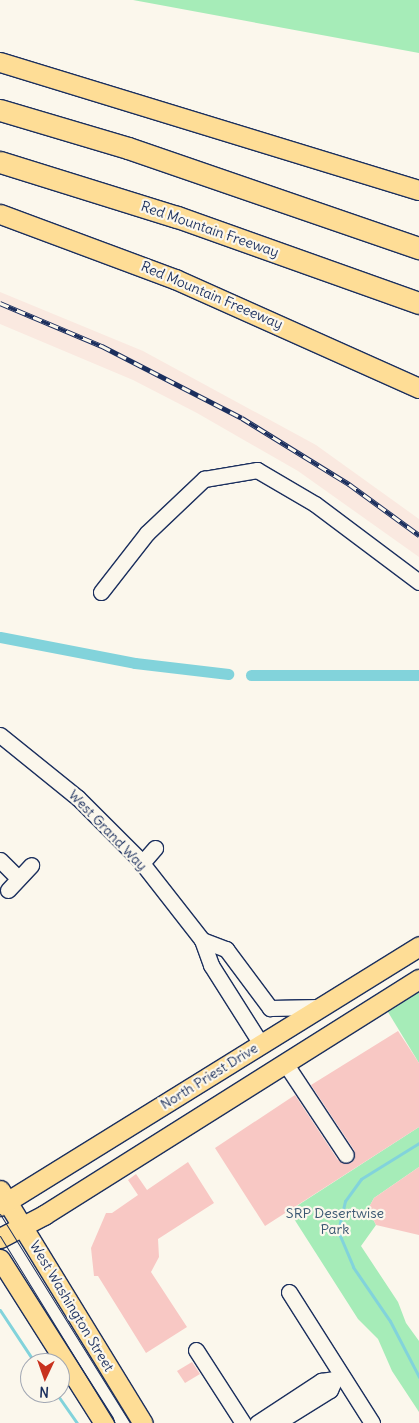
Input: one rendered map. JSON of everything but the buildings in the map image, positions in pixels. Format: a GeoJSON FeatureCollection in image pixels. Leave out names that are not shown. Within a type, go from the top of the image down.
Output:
{"type":"FeatureCollection","features":[{"type":"Feature","properties":{"kind":"highway"},"geometry":{"type":"LineString","coordinates":[[0,110],[128,148],[419,248]]}},
{"type":"Feature","properties":{"kind":"highway","name":"Red Mountain Freeway"},"geometry":{"type":"LineString","coordinates":[[0,162],[177,217],[419,302]]}},
{"type":"Feature","properties":{"kind":"main road"},"geometry":{"type":"LineString","coordinates":[[0,62],[419,190]]}},
{"type":"Feature","properties":{"kind":"main road","name":"Red Mountain Freeeway"},"geometry":{"type":"LineString","coordinates":[[0,214],[176,278],[419,388]]}},
{"type":"Feature","properties":{"kind":"main road","name":"North Priest Drive"},"geometry":{"type":"LineString","coordinates":[[3,1199],[348,992],[419,946]]}},
{"type":"Feature","properties":{"kind":"main road"},"geometry":{"type":"LineString","coordinates":[[0,1238],[24,1226],[419,979]]}},
{"type":"Feature","properties":{"kind":"main road"},"geometry":{"type":"LineString","coordinates":[[285,1063],[284,1049],[291,1040],[331,1016],[348,992]]}},
{"type":"Feature","properties":{"kind":"main road","name":"West Washington Street"},"geometry":{"type":"LineString","coordinates":[[3,1199],[24,1226],[143,1423]]}},
{"type":"Feature","properties":{"kind":"main road"},"geometry":{"type":"LineString","coordinates":[[0,1259],[6,1273],[104,1423]]}},
{"type":"Feature","properties":{"kind":"street"},"geometry":{"type":"LineString","coordinates":[[101,592],[147,533],[204,479],[257,470],[315,504],[419,582]]}},
{"type":"Feature","properties":{"kind":"street","name":"West Grand Way"},"geometry":{"type":"LineString","coordinates":[[0,735],[78,798],[142,863],[202,940],[211,965],[261,1044]]}},
{"type":"Feature","properties":{"kind":"street"},"geometry":{"type":"LineString","coordinates":[[142,863],[155,848]]}},
{"type":"Feature","properties":{"kind":"street"},"geometry":{"type":"LineString","coordinates":[[0,860],[18,878]]}},
{"type":"Feature","properties":{"kind":"street"},"geometry":{"type":"LineString","coordinates":[[8,890],[31,865]]}},
{"type":"Feature","properties":{"kind":"street"},"geometry":{"type":"LineString","coordinates":[[202,940],[226,949],[270,1008],[298,1010],[323,1007]]}},
{"type":"Feature","properties":{"kind":"street"},"geometry":{"type":"LineString","coordinates":[[285,1063],[346,1155]]}},
{"type":"Feature","properties":{"kind":"street"},"geometry":{"type":"LineString","coordinates":[[289,1292],[372,1423]]}},
{"type":"Feature","properties":{"kind":"street"},"geometry":{"type":"LineString","coordinates":[[196,1350],[243,1423]]}},
{"type":"Feature","properties":{"kind":"street"},"geometry":{"type":"LineString","coordinates":[[257,1423],[322,1381],[335,1379],[330,1390],[277,1423]]}},
{"type":"Feature","properties":{"kind":"shaded area"},"geometry":{"type":"Polygon","coordinates":[[[0,292],[143,351],[316,445],[419,519],[419,557],[298,471],[197,413],[133,380],[0,324],[0,292]]]}},
{"type":"Feature","properties":{"kind":"green space"},"geometry":{"type":"Polygon","coordinates":[[[133,0],[419,0],[419,53],[133,0]]]}},
{"type":"Feature","properties":{"kind":"green space"},"geometry":{"type":"Polygon","coordinates":[[[419,992],[419,1063],[388,1012],[419,992]]]}},
{"type":"Feature","properties":{"kind":"green space","name":"SRP Desertwise Park"},"geometry":{"type":"Polygon","coordinates":[[[419,1127],[419,1167],[374,1198],[368,1209],[376,1225],[361,1246],[398,1302],[406,1323],[419,1341],[419,1412],[392,1371],[378,1339],[358,1319],[289,1211],[419,1127]]]}},
{"type":"Feature","properties":{"kind":"waterway"},"geometry":{"type":"LineString","coordinates":[[0,637],[135,663],[228,674]]}},
{"type":"Feature","properties":{"kind":"waterway"},"geometry":{"type":"LineString","coordinates":[[251,675],[419,675]]}},
{"type":"Feature","properties":{"kind":"waterway"},"geometry":{"type":"LineString","coordinates":[[419,1143],[361,1179],[345,1201],[338,1231],[353,1267],[390,1321],[419,1377]]}},
{"type":"Feature","properties":{"kind":"waterway"},"geometry":{"type":"LineString","coordinates":[[0,1310],[28,1353]]}},
{"type":"Feature","properties":{"kind":"waterway"},"geometry":{"type":"LineString","coordinates":[[63,1403],[77,1423]]}},
{"type":"Feature","properties":{"kind":"tram line"},"geometry":{"type":"LineString","coordinates":[[0,1214],[130,1423]]}},
{"type":"Feature","properties":{"kind":"tram line"},"geometry":{"type":"LineString","coordinates":[[0,1236],[115,1423]]}},
{"type":"Feature","properties":{"kind":"railway"},"geometry":{"type":"LineString","coordinates":[[0,303],[102,346],[242,418],[349,484],[419,535]]}}]}
